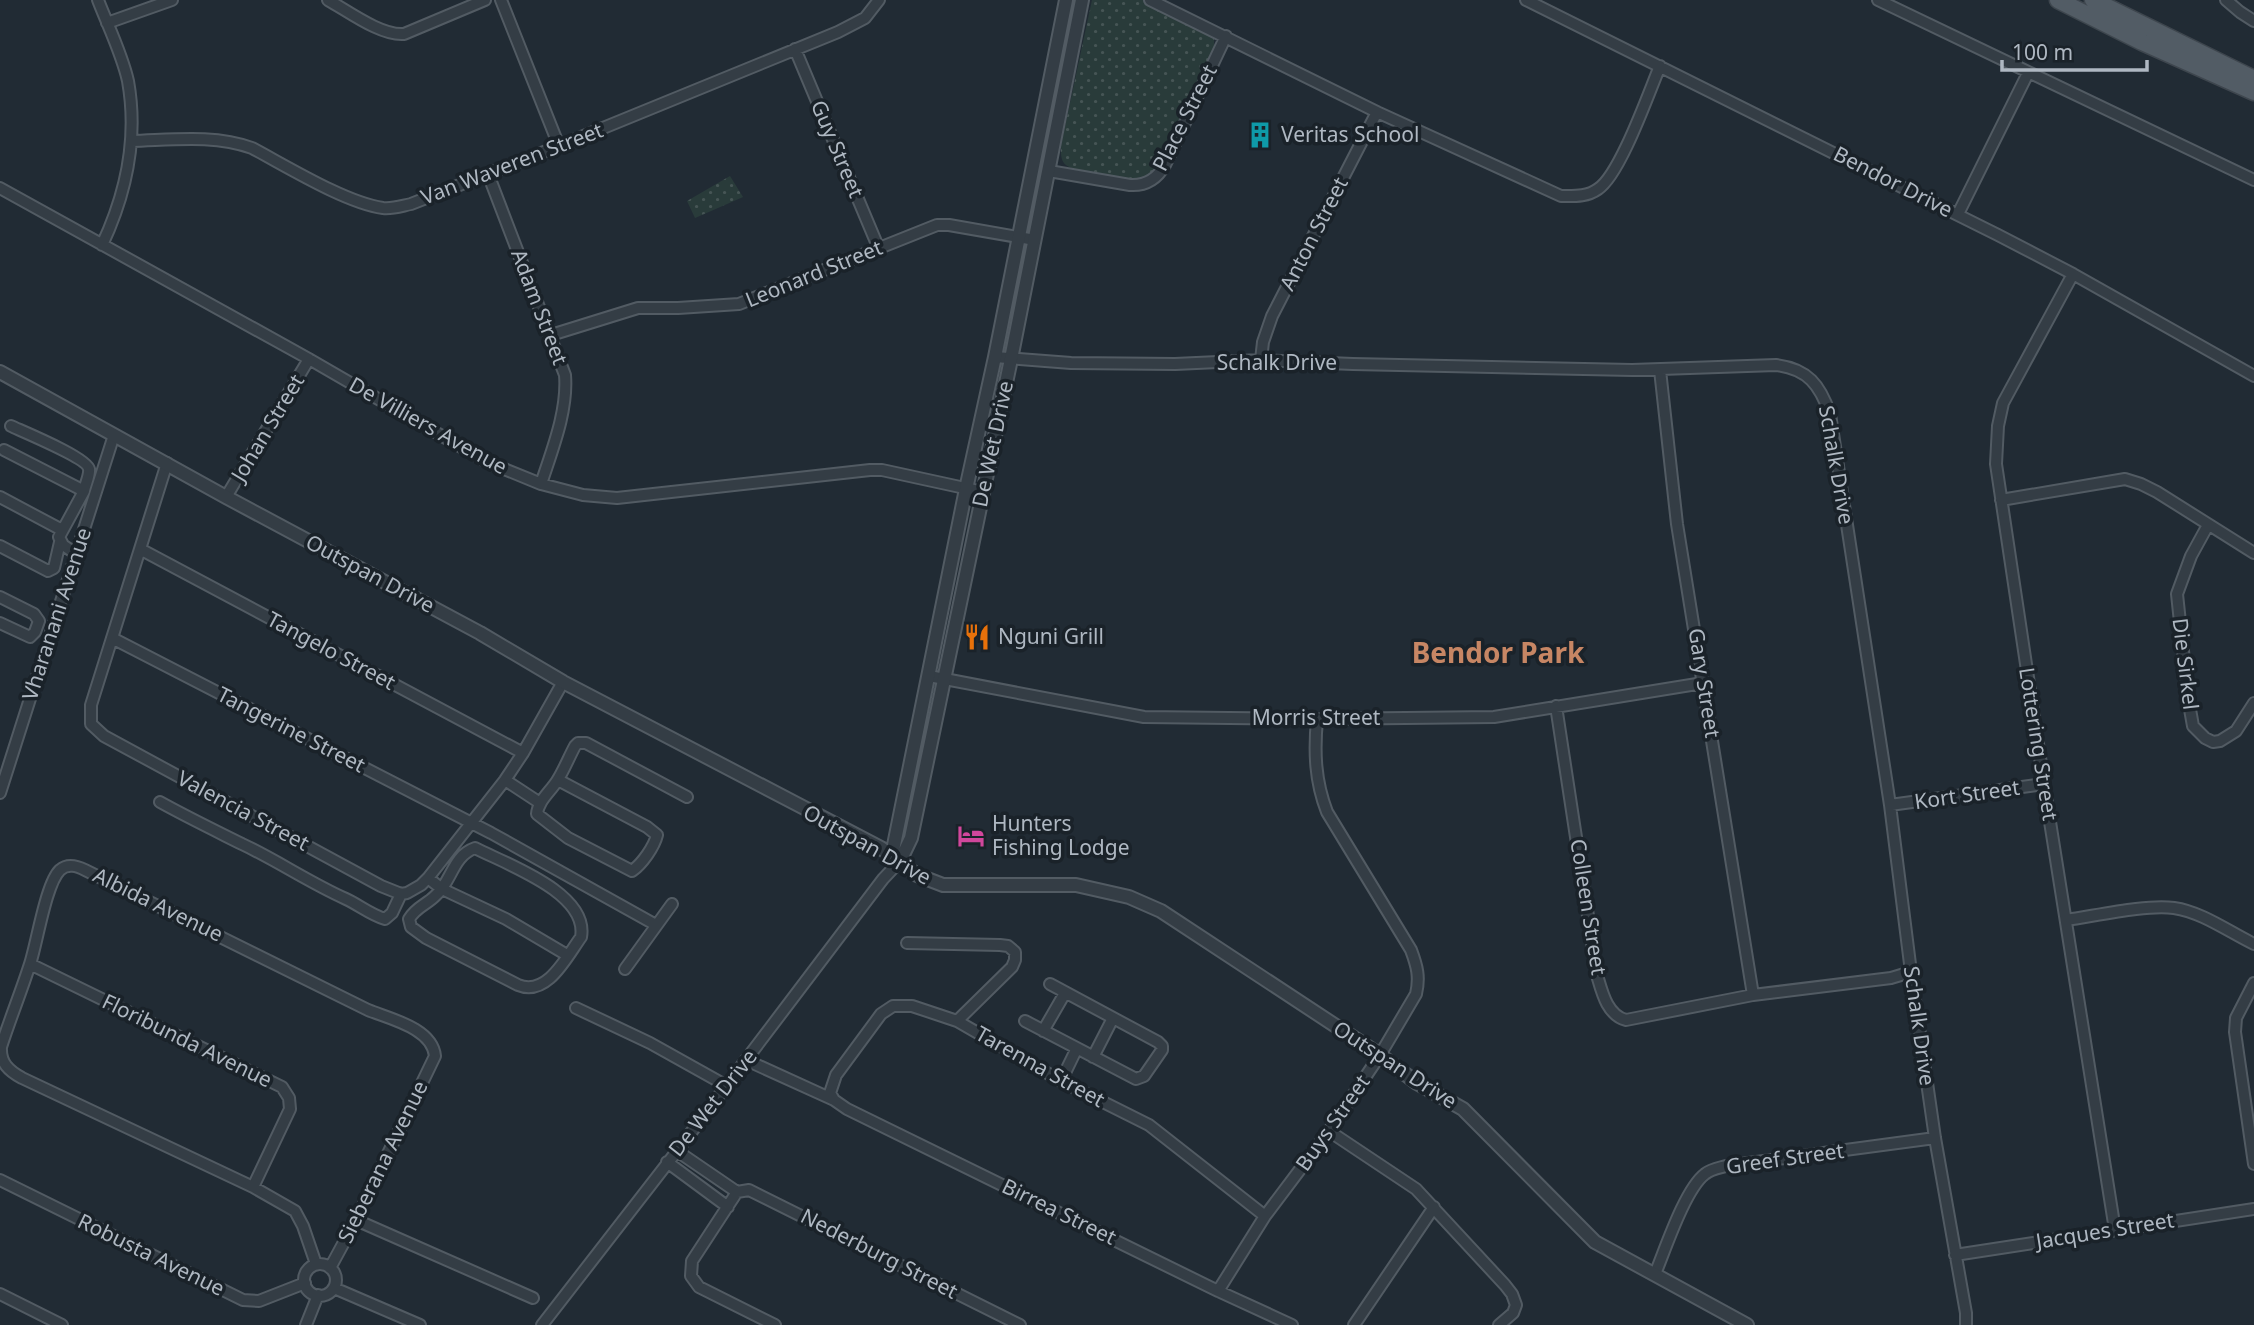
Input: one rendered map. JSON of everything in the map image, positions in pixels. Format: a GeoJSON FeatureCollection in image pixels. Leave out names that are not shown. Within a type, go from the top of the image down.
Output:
{"type":"FeatureCollection","features":[{"type":"Feature","properties":{"kind":"main road"},"geometry":{"type":"LineString","coordinates":[[2058,0],[2142,42],[2254,92]]}},
{"type":"Feature","properties":{"kind":"main road"},"geometry":{"type":"LineString","coordinates":[[2092,0],[2254,79]]}},
{"type":"Feature","properties":{"kind":"street"},"geometry":{"type":"LineString","coordinates":[[98,0],[128,81],[131,141],[123,189],[102,245]]}},
{"type":"Feature","properties":{"kind":"street"},"geometry":{"type":"LineString","coordinates":[[107,23],[172,0]]}},
{"type":"Feature","properties":{"kind":"street"},"geometry":{"type":"LineString","coordinates":[[328,0],[394,34],[404,34],[485,0]]}},
{"type":"Feature","properties":{"kind":"street"},"geometry":{"type":"LineString","coordinates":[[501,0],[559,146]]}},
{"type":"Feature","properties":{"kind":"street","name":"Van Waveren Street"},"geometry":{"type":"LineString","coordinates":[[131,141],[202,139],[236,142],[348,197],[382,208],[393,208],[411,204],[559,146],[856,24],[872,12],[879,0]]}},
{"type":"Feature","properties":{"kind":"street","name":"De Wet Drive"},"geometry":{"type":"LineString","coordinates":[[896,858],[966,489],[1066,0]]}},
{"type":"Feature","properties":{"kind":"street","name":"De Wet Drive"},"geometry":{"type":"LineString","coordinates":[[542,1325],[727,1086],[911,838],[1011,359],[1082,0]]}},
{"type":"Feature","properties":{"kind":"street"},"geometry":{"type":"LineString","coordinates":[[1150,0],[1377,112],[1561,196],[1576,196],[1601,188],[1609,178],[1624,151],[1660,66]]}},
{"type":"Feature","properties":{"kind":"street","name":"Bendor Drive"},"geometry":{"type":"LineString","coordinates":[[1526,0],[1958,214],[2073,274],[2254,376]]}},
{"type":"Feature","properties":{"kind":"street"},"geometry":{"type":"LineString","coordinates":[[1878,0],[2254,180]]}},
{"type":"Feature","properties":{"kind":"street"},"geometry":{"type":"LineString","coordinates":[[2226,0],[2254,21]]}},
{"type":"Feature","properties":{"kind":"street","name":"Place Street"},"geometry":{"type":"LineString","coordinates":[[1049,171],[1130,185],[1153,179],[1165,165],[1226,36]]}},
{"type":"Feature","properties":{"kind":"street","name":"Guy Street"},"geometry":{"type":"LineString","coordinates":[[795,49],[879,249]]}},
{"type":"Feature","properties":{"kind":"street"},"geometry":{"type":"LineString","coordinates":[[1958,214],[2028,73]]}},
{"type":"Feature","properties":{"kind":"street","name":"Anton Street"},"geometry":{"type":"LineString","coordinates":[[1261,360],[1272,316],[1377,112]]}},
{"type":"Feature","properties":{"kind":"street","name":"Adam Street"},"geometry":{"type":"LineString","coordinates":[[488,174],[565,375],[563,410],[541,484]]}},
{"type":"Feature","properties":{"kind":"street","name":"De Villiers Avenue"},"geometry":{"type":"LineString","coordinates":[[0,188],[309,359],[471,453],[541,484],[583,495],[617,498],[882,470],[982,492]]}},
{"type":"Feature","properties":{"kind":"street","name":"Leonard Street"},"geometry":{"type":"LineString","coordinates":[[551,335],[638,308],[739,304],[937,225],[1035,240]]}},
{"type":"Feature","properties":{"kind":"street","name":"Lottering Street"},"geometry":{"type":"LineString","coordinates":[[2073,274],[2010,388],[2000,413],[1996,464],[2115,1230]]}},
{"type":"Feature","properties":{"kind":"street","name":"Schalk Drive"},"geometry":{"type":"LineString","coordinates":[[995,357],[1071,363],[1163,364],[1261,360],[1660,370],[1776,365],[1793,367],[1811,379],[1823,394],[1830,414],[1890,805],[1935,1138],[1966,1325]]}},
{"type":"Feature","properties":{"kind":"street","name":"Johan Street"},"geometry":{"type":"LineString","coordinates":[[226,497],[309,359]]}},
{"type":"Feature","properties":{"kind":"street","name":"Gary Street"},"geometry":{"type":"LineString","coordinates":[[1660,370],[1677,524],[1753,995]]}},
{"type":"Feature","properties":{"kind":"street","name":"Outspan Drive"},"geometry":{"type":"LineString","coordinates":[[0,372],[480,633],[563,682],[896,858],[924,879],[943,885],[1076,885],[1129,897],[1161,911],[1380,1055],[1417,1083],[1472,1116],[1595,1242],[1747,1325]]}},
{"type":"Feature","properties":{"kind":"street"},"geometry":{"type":"LineString","coordinates":[[0,545],[48,571],[54,568],[61,536],[84,491],[89,471],[88,466],[73,455],[11,426]]}},
{"type":"Feature","properties":{"kind":"street","name":"Vharanani Avenue"},"geometry":{"type":"LineString","coordinates":[[0,793],[114,435]]}},
{"type":"Feature","properties":{"kind":"street"},"geometry":{"type":"LineString","coordinates":[[4,450],[84,491]]}},
{"type":"Feature","properties":{"kind":"street","name":"Valencia Street"},"geometry":{"type":"LineString","coordinates":[[167,463],[89,713],[91,724],[97,732],[381,886],[401,894]]}},
{"type":"Feature","properties":{"kind":"street"},"geometry":{"type":"LineString","coordinates":[[2001,500],[2125,479],[2157,492],[2254,552]]}},
{"type":"Feature","properties":{"kind":"street"},"geometry":{"type":"LineString","coordinates":[[0,498],[61,536],[76,554]]}},
{"type":"Feature","properties":{"kind":"street","name":"Die Sirkel"},"geometry":{"type":"LineString","coordinates":[[2208,525],[2190,556],[2177,594],[2193,726],[2205,738],[2213,742],[2220,741],[2236,731],[2254,703]]}},
{"type":"Feature","properties":{"kind":"street","name":"Tangelo Street"},"geometry":{"type":"LineString","coordinates":[[140,549],[523,753]]}},
{"type":"Feature","properties":{"kind":"street"},"geometry":{"type":"LineString","coordinates":[[0,597],[39,621],[35,632],[30,636],[0,623]]}},
{"type":"Feature","properties":{"kind":"street"},"geometry":{"type":"LineString","coordinates":[[35,632],[49,637]]}},
{"type":"Feature","properties":{"kind":"street","name":"Tangerine Street"},"geometry":{"type":"LineString","coordinates":[[112,638],[470,823],[656,925]]}},
{"type":"Feature","properties":{"kind":"street","name":"Morris Street"},"geometry":{"type":"LineString","coordinates":[[929,676],[1144,717],[1317,719],[1494,717],[1703,683]]}},
{"type":"Feature","properties":{"kind":"street"},"geometry":{"type":"LineString","coordinates":[[160,802],[314,885],[385,919],[389,917],[401,894],[414,890],[428,878],[505,780],[563,682]]}},
{"type":"Feature","properties":{"kind":"street","name":"Colleen Street"},"geometry":{"type":"LineString","coordinates":[[1556,706],[1597,975],[1608,1006],[1620,1019],[1753,995],[1891,978],[1911,972]]}},
{"type":"Feature","properties":{"kind":"street","name":"Buys Street"},"geometry":{"type":"LineString","coordinates":[[1218,1291],[1265,1216],[1329,1131],[1380,1055],[1416,994],[1418,971],[1411,950],[1327,812],[1319,792],[1315,772],[1317,719]]}},
{"type":"Feature","properties":{"kind":"street"},"geometry":{"type":"LineString","coordinates":[[558,780],[654,832],[657,838],[634,871],[625,869],[568,838],[537,814],[540,803],[558,780],[575,746],[578,743],[586,743],[687,797]]}},
{"type":"Feature","properties":{"kind":"street"},"geometry":{"type":"LineString","coordinates":[[505,780],[540,803]]}},
{"type":"Feature","properties":{"kind":"street","name":"Kort Street"},"geometry":{"type":"LineString","coordinates":[[1890,805],[2044,785]]}},
{"type":"Feature","properties":{"kind":"street"},"geometry":{"type":"LineString","coordinates":[[475,848],[549,886],[567,899],[582,930],[580,939],[555,973],[537,987],[530,989],[518,985],[414,930],[409,922],[415,909],[442,889],[460,857],[475,848]]}},
{"type":"Feature","properties":{"kind":"street","name":"Albida Avenue"},"geometry":{"type":"LineString","coordinates":[[316,1264],[295,1211],[253,1187],[9,1071],[2,1059],[1,1047],[30,964],[52,883],[65,866],[75,866],[368,1010],[415,1030],[430,1041],[435,1056]]}},
{"type":"Feature","properties":{"kind":"street"},"geometry":{"type":"LineString","coordinates":[[428,878],[442,889],[506,919],[567,955]]}},
{"type":"Feature","properties":{"kind":"street"},"geometry":{"type":"LineString","coordinates":[[625,969],[672,904]]}},
{"type":"Feature","properties":{"kind":"street"},"geometry":{"type":"LineString","coordinates":[[2066,920],[2156,907],[2176,908],[2193,913],[2254,944]]}},
{"type":"Feature","properties":{"kind":"street"},"geometry":{"type":"LineString","coordinates":[[907,943],[1000,945],[1008,946],[1014,952],[1012,967],[957,1021]]}},
{"type":"Feature","properties":{"kind":"street","name":"Floribunda Avenue"},"geometry":{"type":"LineString","coordinates":[[30,964],[282,1087],[289,1098],[290,1109],[253,1187]]}},
{"type":"Feature","properties":{"kind":"street"},"geometry":{"type":"LineString","coordinates":[[1024,1021],[1136,1079],[1141,1079],[1162,1050],[1158,1042],[1050,984]]}},
{"type":"Feature","properties":{"kind":"street"},"geometry":{"type":"LineString","coordinates":[[2254,984],[2236,1018],[2235,1032],[2254,1164]]}},
{"type":"Feature","properties":{"kind":"street"},"geometry":{"type":"LineString","coordinates":[[1043,1031],[1065,993]]}},
{"type":"Feature","properties":{"kind":"street","name":"Tarenna Street"},"geometry":{"type":"LineString","coordinates":[[832,1096],[836,1075],[875,1021],[893,1006],[912,1006],[957,1021],[1061,1081],[1157,1131],[1265,1216]]}},
{"type":"Feature","properties":{"kind":"street"},"geometry":{"type":"LineString","coordinates":[[576,1008],[650,1043],[727,1086]]}},
{"type":"Feature","properties":{"kind":"street"},"geometry":{"type":"LineString","coordinates":[[1093,1057],[1113,1018]]}},
{"type":"Feature","properties":{"kind":"street"},"geometry":{"type":"LineString","coordinates":[[1061,1081],[1077,1048]]}},
{"type":"Feature","properties":{"kind":"street","name":"Sieberana Avenue"},"geometry":{"type":"LineString","coordinates":[[330,1268],[435,1056]]}},
{"type":"Feature","properties":{"kind":"street","name":"Birrea Street"},"geometry":{"type":"LineString","coordinates":[[746,1060],[832,1096],[860,1115],[1218,1291],[1293,1325]]}},
{"type":"Feature","properties":{"kind":"street"},"geometry":{"type":"LineString","coordinates":[[1329,1131],[1407,1182],[1434,1207],[1512,1294],[1516,1305],[1513,1313],[1499,1325]]}},
{"type":"Feature","properties":{"kind":"street","name":"Greef Street"},"geometry":{"type":"LineString","coordinates":[[1655,1274],[1686,1203],[1706,1173],[1726,1167],[1935,1138]]}},
{"type":"Feature","properties":{"kind":"street","name":"Nederburg Street"},"geometry":{"type":"LineString","coordinates":[[677,1151],[737,1192],[750,1190],[1020,1325]]}},
{"type":"Feature","properties":{"kind":"street"},"geometry":{"type":"LineString","coordinates":[[667,1162],[728,1207]]}},
{"type":"Feature","properties":{"kind":"street","name":"Robusta Avenue"},"geometry":{"type":"LineString","coordinates":[[0,1180],[243,1300],[259,1301],[305,1283]]}},
{"type":"Feature","properties":{"kind":"street"},"geometry":{"type":"LineString","coordinates":[[737,1192],[692,1261],[691,1276],[699,1287],[775,1325]]}},
{"type":"Feature","properties":{"kind":"street"},"geometry":{"type":"LineString","coordinates":[[1354,1325],[1434,1207]]}},
{"type":"Feature","properties":{"kind":"street","name":"Jacques Street"},"geometry":{"type":"LineString","coordinates":[[1955,1255],[2254,1209]]}},
{"type":"Feature","properties":{"kind":"street"},"geometry":{"type":"LineString","coordinates":[[356,1220],[533,1297]]}},
{"type":"Feature","properties":{"kind":"street"},"geometry":{"type":"LineString","coordinates":[[316,1264],[324,1264],[330,1268],[336,1279],[330,1293],[318,1296],[309,1291],[305,1283],[309,1268],[316,1264]]}},
{"type":"Feature","properties":{"kind":"street"},"geometry":{"type":"LineString","coordinates":[[334,1288],[420,1325]]}},
{"type":"Feature","properties":{"kind":"street"},"geometry":{"type":"LineString","coordinates":[[0,1294],[62,1325]]}},
{"type":"Feature","properties":{"kind":"street"},"geometry":{"type":"LineString","coordinates":[[306,1325],[318,1296]]}},
{"type":"Feature","properties":{"kind":"shaded area"},"geometry":{"type":"Polygon","coordinates":[[[1092,0],[1144,0],[1205,30],[1214,38],[1214,51],[1158,167],[1141,180],[1079,171],[1066,165],[1062,158],[1061,145],[1092,0]]]}},
{"type":"Feature","properties":{"kind":"shaded area"},"geometry":{"type":"Polygon","coordinates":[[[730,176],[743,197],[695,218],[687,201],[730,176]]]}},
{"type":"Feature","properties":{"kind":"place","name":"Veritas School"},"geometry":{"type":"Point","coordinates":[1260,135]}},
{"type":"Feature","properties":{"kind":"place","name":"Nguni Grill"},"geometry":{"type":"Point","coordinates":[977,637]}},
{"type":"Feature","properties":{"kind":"place","name":"Hunters Fishing Lodge"},"geometry":{"type":"Point","coordinates":[971,836]}},
{"type":"Feature","properties":{"kind":"district","name":"Bendor Park"},"geometry":{"type":"Point","coordinates":[1498,653]}}]}
